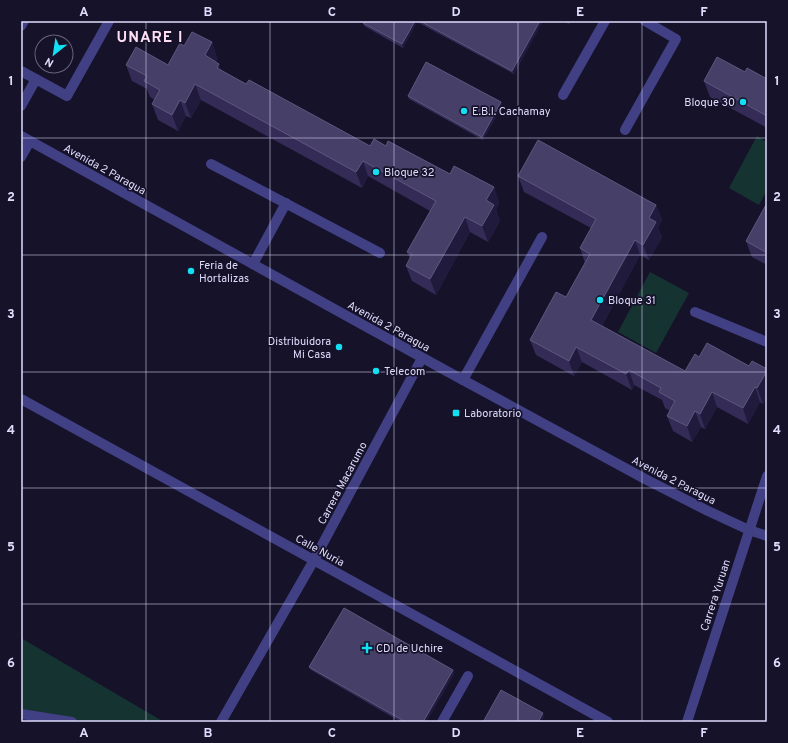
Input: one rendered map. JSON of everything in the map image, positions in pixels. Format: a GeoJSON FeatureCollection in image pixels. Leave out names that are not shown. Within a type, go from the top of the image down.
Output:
{"type":"FeatureCollection","features":[{"type":"Feature","properties":{"kind":"street"},"geometry":{"type":"LineString","coordinates":[[21,26],[24,21]]}},
{"type":"Feature","properties":{"kind":"street"},"geometry":{"type":"LineString","coordinates":[[21,71],[67,96],[109,21]]}},
{"type":"Feature","properties":{"kind":"street"},"geometry":{"type":"LineString","coordinates":[[563,95],[605,21]]}},
{"type":"Feature","properties":{"kind":"street"},"geometry":{"type":"LineString","coordinates":[[625,130],[676,38],[645,21]]}},
{"type":"Feature","properties":{"kind":"street"},"geometry":{"type":"LineString","coordinates":[[21,106],[36,79]]}},
{"type":"Feature","properties":{"kind":"street"},"geometry":{"type":"LineString","coordinates":[[21,157],[25,139]]}},
{"type":"Feature","properties":{"kind":"street","name":"Avenida 2 Paragua"},"geometry":{"type":"LineString","coordinates":[[25,139],[647,480],[708,511],[749,530],[767,536]]}},
{"type":"Feature","properties":{"kind":"street"},"geometry":{"type":"LineString","coordinates":[[211,164],[380,253]]}},
{"type":"Feature","properties":{"kind":"street"},"geometry":{"type":"LineString","coordinates":[[252,264],[286,203]]}},
{"type":"Feature","properties":{"kind":"street"},"geometry":{"type":"LineString","coordinates":[[464,380],[542,237]]}},
{"type":"Feature","properties":{"kind":"street"},"geometry":{"type":"LineString","coordinates":[[695,312],[767,342]]}},
{"type":"Feature","properties":{"kind":"street","name":"Carrera Macarumo"},"geometry":{"type":"LineString","coordinates":[[221,722],[314,560],[422,358]]}},
{"type":"Feature","properties":{"kind":"street","name":"Calle Nuria"},"geometry":{"type":"LineString","coordinates":[[21,399],[608,722]]}},
{"type":"Feature","properties":{"kind":"street","name":"Carrera Yuruan"},"geometry":{"type":"LineString","coordinates":[[687,722],[767,476]]}},
{"type":"Feature","properties":{"kind":"street"},"geometry":{"type":"LineString","coordinates":[[442,722],[468,676]]}},
{"type":"Feature","properties":{"kind":"street"},"geometry":{"type":"LineString","coordinates":[[21,714],[72,722]]}},
{"type":"Feature","properties":{"kind":"green space"},"geometry":{"type":"Polygon","coordinates":[[[757,136],[767,142],[767,190],[759,205],[729,188],[757,136]]]}},
{"type":"Feature","properties":{"kind":"green space"},"geometry":{"type":"Polygon","coordinates":[[[650,272],[689,293],[656,353],[618,332],[650,272]]]}},
{"type":"Feature","properties":{"kind":"green space"},"geometry":{"type":"Polygon","coordinates":[[[21,638],[164,722],[72,722],[21,714],[21,638]]]}},
{"type":"Feature","properties":{"kind":"building"},"geometry":{"type":"Polygon","coordinates":[[[364,21],[415,21],[402,44],[363,23],[364,21]]]}},
{"type":"Feature","properties":{"kind":"building"},"geometry":{"type":"Polygon","coordinates":[[[420,21],[540,21],[512,71],[420,21]]]}},
{"type":"Feature","properties":{"kind":"building"},"geometry":{"type":"Polygon","coordinates":[[[192,32],[212,42],[205,55],[219,64],[217,68],[246,84],[249,80],[370,146],[374,139],[386,146],[388,141],[450,174],[454,166],[494,187],[486,200],[494,205],[482,226],[465,217],[430,279],[406,266],[412,254],[407,252],[436,201],[363,161],[356,172],[195,84],[185,103],[180,100],[172,115],[152,104],[160,90],[144,81],[147,76],[126,65],[136,47],[168,65],[180,43],[184,46],[192,32]]]}},
{"type":"Feature","properties":{"kind":"building"},"geometry":{"type":"Polygon","coordinates":[[[717,57],[745,72],[747,68],[767,79],[767,116],[704,81],[717,57]]]}},
{"type":"Feature","properties":{"kind":"building"},"geometry":{"type":"Polygon","coordinates":[[[426,62],[501,102],[482,137],[408,96],[426,62]]]}},
{"type":"Feature","properties":{"kind":"building","name":"Bloque 31"},"geometry":{"type":"Polygon","coordinates":[[[538,140],[656,205],[649,218],[656,222],[643,245],[635,240],[591,320],[685,371],[695,354],[699,357],[707,343],[749,366],[752,361],[767,369],[757,388],[755,387],[743,408],[712,392],[700,414],[695,411],[687,426],[667,416],[675,401],[659,392],[661,388],[629,370],[626,374],[576,347],[569,361],[530,340],[556,292],[566,297],[590,254],[580,248],[596,219],[518,176],[538,140]]]}},
{"type":"Feature","properties":{"kind":"building"},"geometry":{"type":"Polygon","coordinates":[[[767,203],[767,253],[746,241],[767,203]]]}},
{"type":"Feature","properties":{"kind":"building"},"geometry":{"type":"Polygon","coordinates":[[[344,608],[453,670],[423,722],[406,722],[309,667],[344,608]]]}},
{"type":"Feature","properties":{"kind":"building"},"geometry":{"type":"Polygon","coordinates":[[[501,690],[543,713],[538,722],[483,722],[501,690]]]}},
{"type":"Feature","properties":{"kind":"place","name":"Bloque 30"},"geometry":{"type":"Point","coordinates":[743,102]}},
{"type":"Feature","properties":{"kind":"place","name":"E.B.I. Cachamay"},"geometry":{"type":"Point","coordinates":[464,111]}},
{"type":"Feature","properties":{"kind":"place","name":"Bloque 32"},"geometry":{"type":"Point","coordinates":[376,172]}},
{"type":"Feature","properties":{"kind":"place","name":"Feria de Hortalizas"},"geometry":{"type":"Point","coordinates":[191,271]}},
{"type":"Feature","properties":{"kind":"place","name":"Bloque 31"},"geometry":{"type":"Point","coordinates":[600,300]}},
{"type":"Feature","properties":{"kind":"place","name":"Distribuidora Mi Casa"},"geometry":{"type":"Point","coordinates":[339,347]}},
{"type":"Feature","properties":{"kind":"place","name":"Telecom"},"geometry":{"type":"Point","coordinates":[376,371]}},
{"type":"Feature","properties":{"kind":"place","name":"Laboratorio"},"geometry":{"type":"Point","coordinates":[456,413]}},
{"type":"Feature","properties":{"kind":"place","name":"CDI de Uchire"},"geometry":{"type":"Point","coordinates":[367,648]}},
{"type":"Feature","properties":{"kind":"district","name":"UNARE I"},"geometry":{"type":"Point","coordinates":[150,37]}}]}
